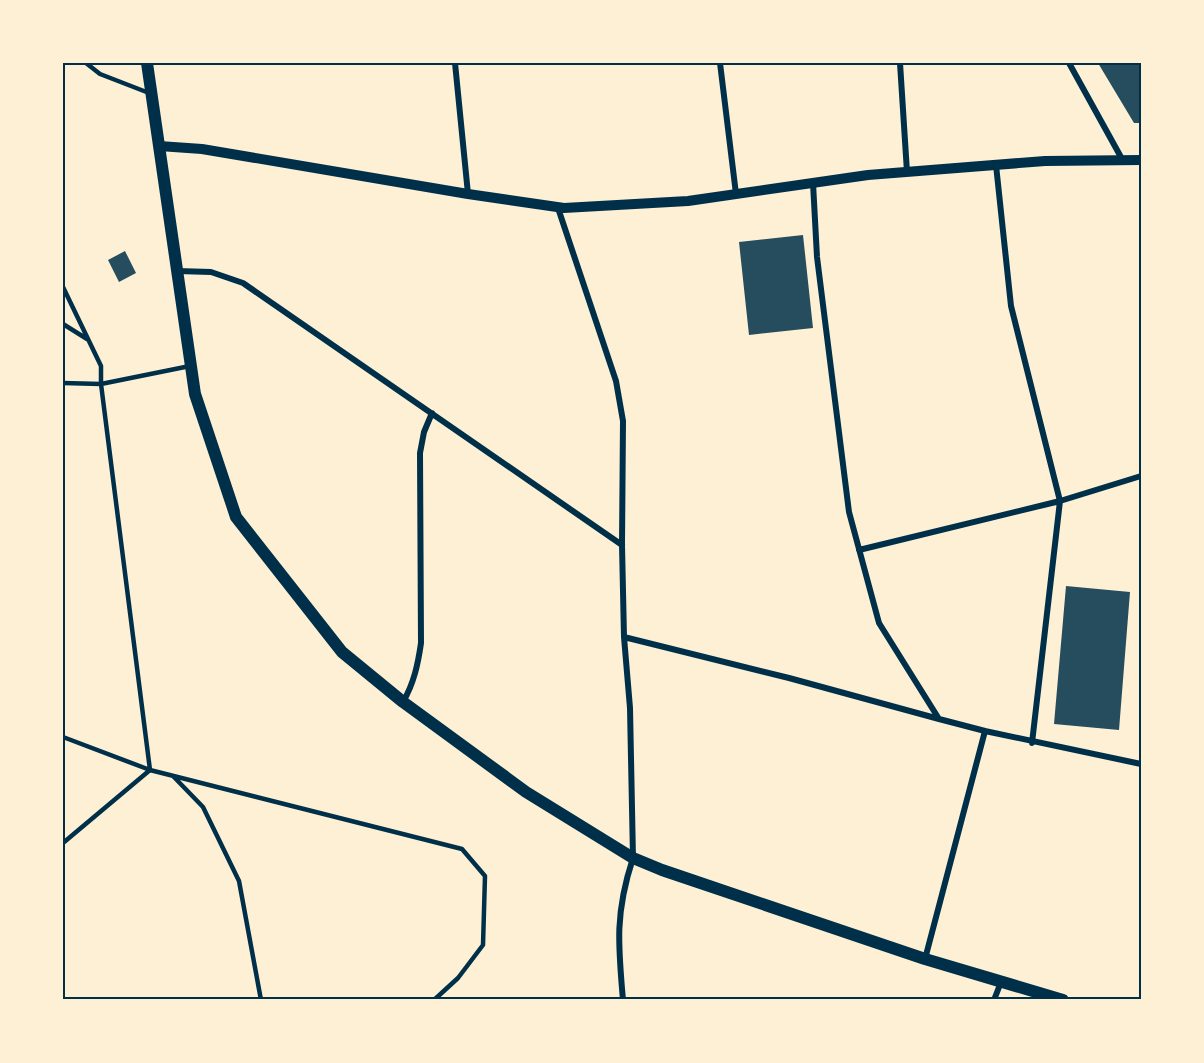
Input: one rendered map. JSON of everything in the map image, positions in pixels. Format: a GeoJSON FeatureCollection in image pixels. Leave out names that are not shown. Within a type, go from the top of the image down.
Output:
{"type":"FeatureCollection","features":[{"type":"Feature","properties":{"kind":"main road"},"geometry":{"type":"LineString","coordinates":[[147,63],[195,394],[236,517],[342,652],[403,702],[526,792],[633,858],[662,870],[925,959],[1063,1000]]}},
{"type":"Feature","properties":{"kind":"street"},"geometry":{"type":"LineString","coordinates":[[455,63],[468,194]]}},
{"type":"Feature","properties":{"kind":"street"},"geometry":{"type":"LineString","coordinates":[[720,63],[736,194]]}},
{"type":"Feature","properties":{"kind":"street"},"geometry":{"type":"LineString","coordinates":[[900,63],[907,172]]}},
{"type":"Feature","properties":{"kind":"street"},"geometry":{"type":"LineString","coordinates":[[1070,63],[1122,159]]}},
{"type":"Feature","properties":{"kind":"street"},"geometry":{"type":"LineString","coordinates":[[159,146],[202,149],[558,207],[688,201],[868,175],[1045,161],[1141,160]]}},
{"type":"Feature","properties":{"kind":"street"},"geometry":{"type":"LineString","coordinates":[[996,165],[1011,306],[1060,501],[1032,742]]}},
{"type":"Feature","properties":{"kind":"street"},"geometry":{"type":"LineString","coordinates":[[813,183],[817,257],[849,512],[879,623],[939,719]]}},
{"type":"Feature","properties":{"kind":"street"},"geometry":{"type":"LineString","coordinates":[[558,207],[616,381],[623,422],[624,637],[630,708],[633,858],[625,882],[618,925],[623,1000]]}},
{"type":"Feature","properties":{"kind":"street"},"geometry":{"type":"LineString","coordinates":[[177,271],[211,272],[243,283],[622,545]]}},
{"type":"Feature","properties":{"kind":"street"},"geometry":{"type":"LineString","coordinates":[[403,702],[413,683],[421,643],[420,453],[424,432],[432,413]]}},
{"type":"Feature","properties":{"kind":"street"},"geometry":{"type":"LineString","coordinates":[[859,550],[1060,501],[1141,476]]}},
{"type":"Feature","properties":{"kind":"street"},"geometry":{"type":"LineString","coordinates":[[624,637],[789,678],[985,731],[1141,764]]}},
{"type":"Feature","properties":{"kind":"street"},"geometry":{"type":"LineString","coordinates":[[925,959],[985,731]]}},
{"type":"Feature","properties":{"kind":"street"},"geometry":{"type":"LineString","coordinates":[[994,1000],[1001,981]]}},
{"type":"Feature","properties":{"kind":"lane"},"geometry":{"type":"LineString","coordinates":[[86,63],[100,74],[151,94]]}},
{"type":"Feature","properties":{"kind":"lane"},"geometry":{"type":"LineString","coordinates":[[63,287],[101,366],[101,384],[150,771]]}},
{"type":"Feature","properties":{"kind":"lane"},"geometry":{"type":"LineString","coordinates":[[63,324],[89,341]]}},
{"type":"Feature","properties":{"kind":"lane"},"geometry":{"type":"LineString","coordinates":[[63,383],[101,384],[191,366]]}},
{"type":"Feature","properties":{"kind":"lane"},"geometry":{"type":"LineString","coordinates":[[63,737],[150,771],[462,849],[485,876],[483,945],[458,978],[434,1000]]}},
{"type":"Feature","properties":{"kind":"lane"},"geometry":{"type":"LineString","coordinates":[[63,843],[150,771]]}},
{"type":"Feature","properties":{"kind":"lane"},"geometry":{"type":"LineString","coordinates":[[173,776],[203,807],[239,881],[261,1000]]}},
{"type":"Feature","properties":{"kind":"building"},"geometry":{"type":"Polygon","coordinates":[[[1098,63],[1141,63],[1141,123],[1134,123],[1098,63]]]}},
{"type":"Feature","properties":{"kind":"building"},"geometry":{"type":"Polygon","coordinates":[[[803,235],[813,328],[749,335],[739,242],[803,235]]]}},
{"type":"Feature","properties":{"kind":"building"},"geometry":{"type":"Polygon","coordinates":[[[125,251],[136,273],[119,282],[108,260],[125,251]]]}},
{"type":"Feature","properties":{"kind":"building"},"geometry":{"type":"Polygon","coordinates":[[[1066,586],[1130,592],[1119,730],[1054,724],[1066,586]]]}}]}
